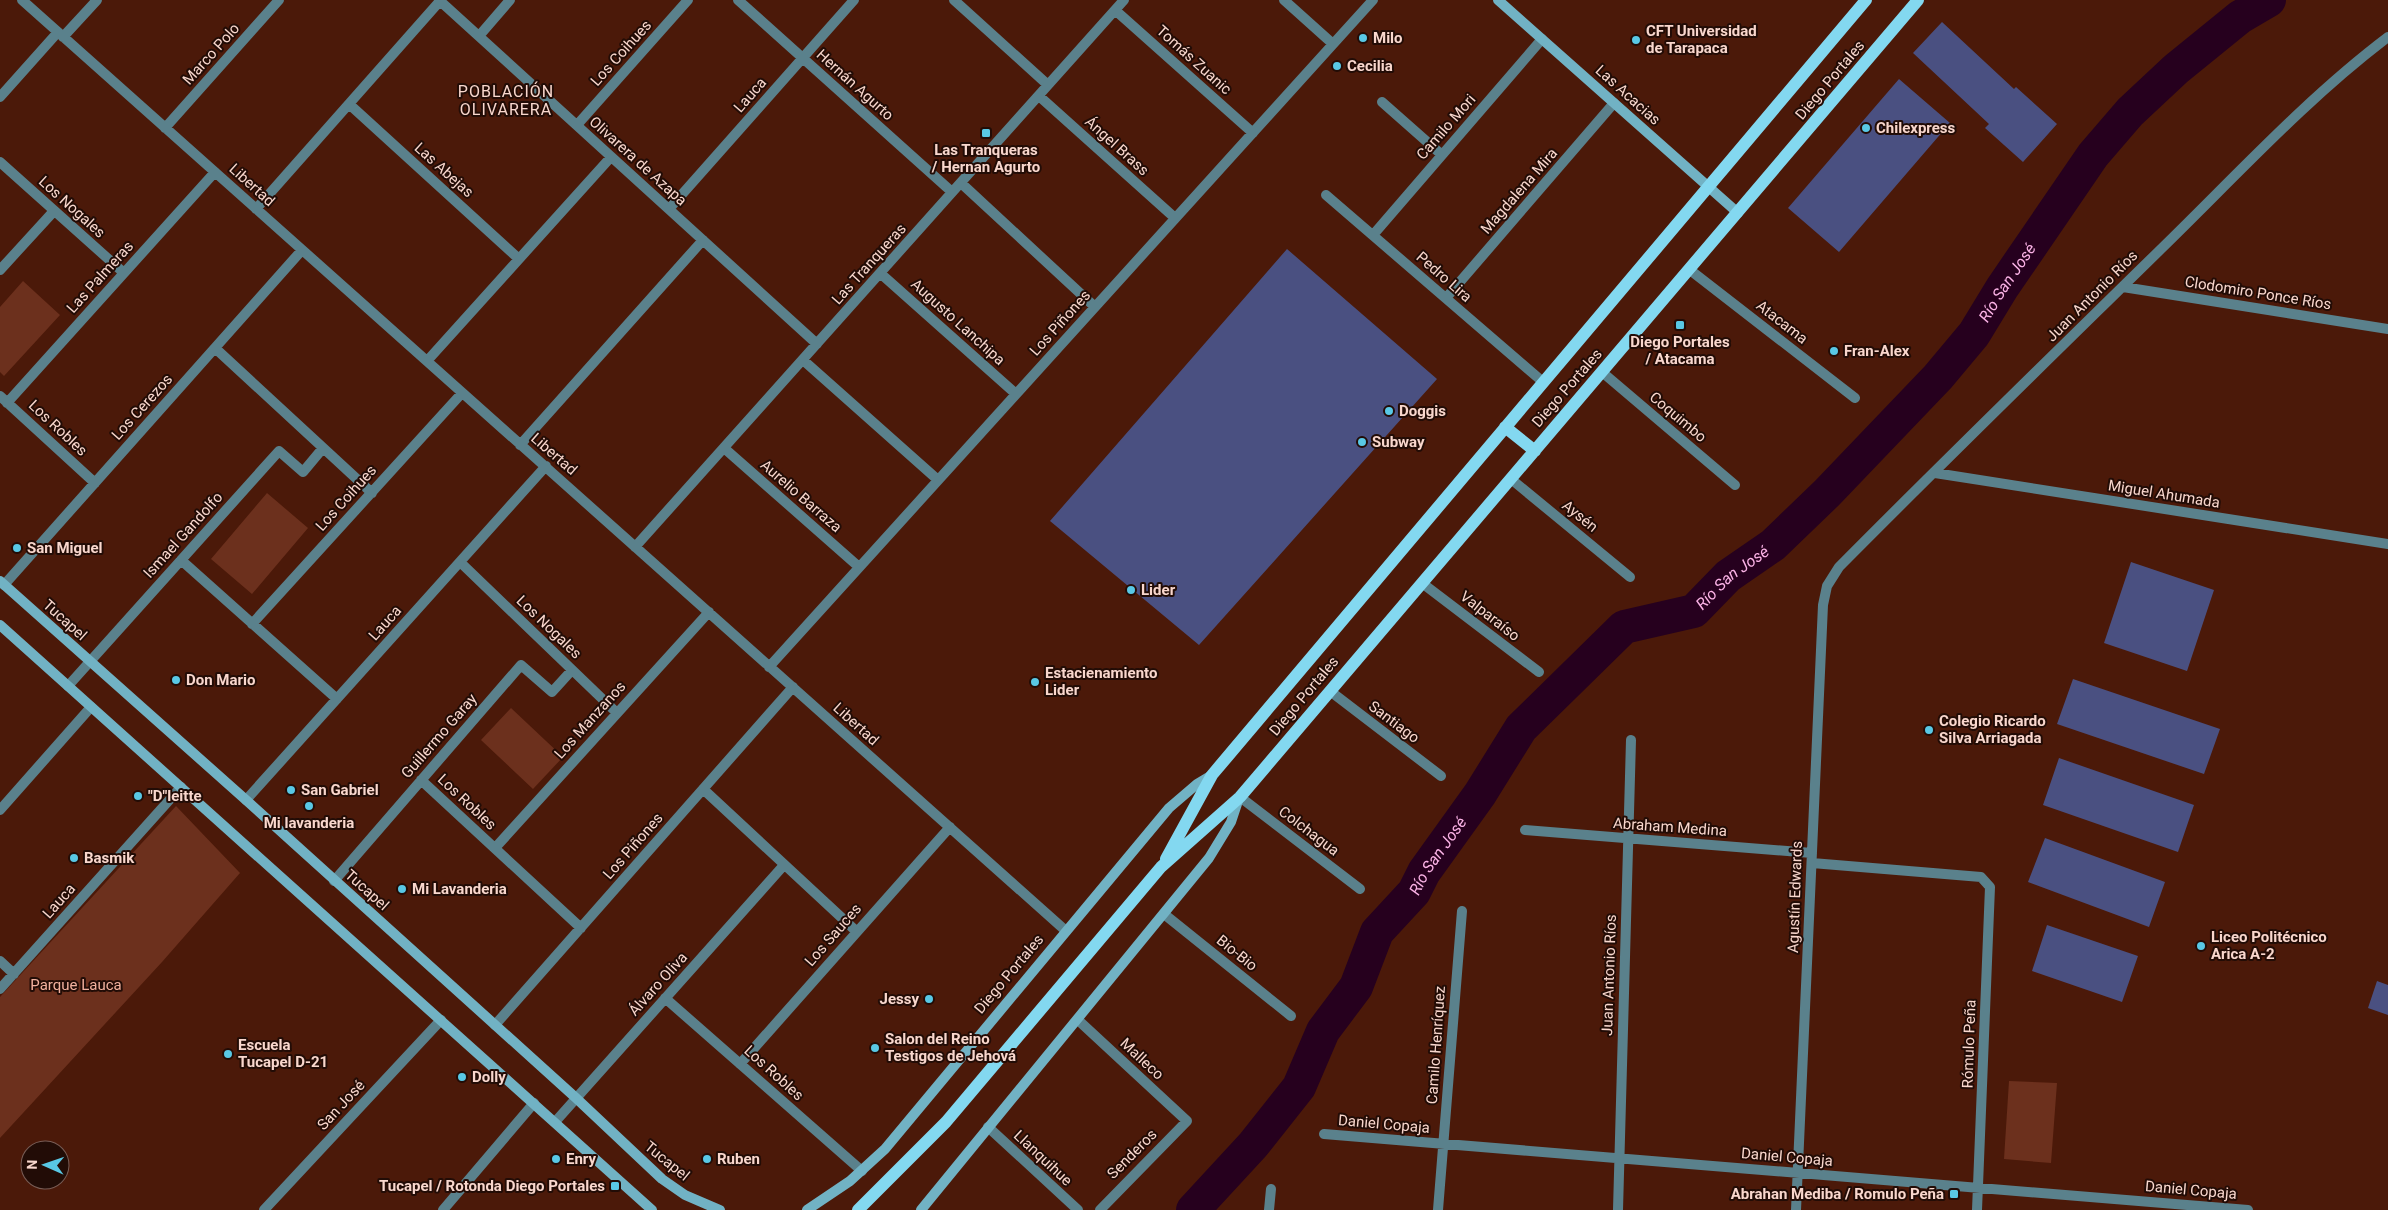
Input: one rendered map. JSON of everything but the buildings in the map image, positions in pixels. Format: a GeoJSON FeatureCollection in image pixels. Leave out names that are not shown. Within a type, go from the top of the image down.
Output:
{"type":"FeatureCollection","features":[{"type":"Feature","properties":{"kind":"main road","name":"Las Acacias"},"geometry":{"type":"LineString","coordinates":[[1498,0],[1738,213]]}},
{"type":"Feature","properties":{"kind":"main road","name":"Diego Portales"},"geometry":{"type":"LineString","coordinates":[[1161,867],[1212,775],[1866,0]]}},
{"type":"Feature","properties":{"kind":"main road","name":"Diego Portales"},"geometry":{"type":"LineString","coordinates":[[858,1210],[946,1122],[1161,867],[1240,797],[1918,0]]}},
{"type":"Feature","properties":{"kind":"main road"},"geometry":{"type":"LineString","coordinates":[[1505,427],[1535,451]]}},
{"type":"Feature","properties":{"kind":"main road","name":"Tucapel"},"geometry":{"type":"LineString","coordinates":[[2,583],[246,800],[576,1098],[662,1179],[686,1195],[720,1210]]}},
{"type":"Feature","properties":{"kind":"main road"},"geometry":{"type":"LineString","coordinates":[[0,626],[652,1210]]}},
{"type":"Feature","properties":{"kind":"main road","name":"Diego Portales"},"geometry":{"type":"LineString","coordinates":[[807,1210],[834,1193],[862,1171],[885,1148],[1169,808],[1197,784],[1212,775]]}},
{"type":"Feature","properties":{"kind":"main road","name":"Diego Portales"},"geometry":{"type":"LineString","coordinates":[[921,1210],[1164,914],[1221,840],[1240,797]]}},
{"type":"Feature","properties":{"kind":"street","name":"Libertad"},"geometry":{"type":"LineString","coordinates":[[22,0],[1066,931]]}},
{"type":"Feature","properties":{"kind":"street"},"geometry":{"type":"LineString","coordinates":[[0,98],[97,0]]}},
{"type":"Feature","properties":{"kind":"street","name":"Marco Polo"},"geometry":{"type":"LineString","coordinates":[[165,128],[279,0]]}},
{"type":"Feature","properties":{"kind":"street"},"geometry":{"type":"LineString","coordinates":[[479,36],[510,0]]}},
{"type":"Feature","properties":{"kind":"street","name":"Los Coihues"},"geometry":{"type":"LineString","coordinates":[[577,125],[688,0]]}},
{"type":"Feature","properties":{"kind":"street","name":"Hernán Agurto"},"geometry":{"type":"LineString","coordinates":[[738,0],[952,192]]}},
{"type":"Feature","properties":{"kind":"street","name":"Lauca"},"geometry":{"type":"LineString","coordinates":[[669,209],[854,0]]}},
{"type":"Feature","properties":{"kind":"street"},"geometry":{"type":"LineString","coordinates":[[954,0],[1048,85]]}},
{"type":"Feature","properties":{"kind":"street","name":"Las Tranqueras"},"geometry":{"type":"LineString","coordinates":[[635,547],[1124,0]]}},
{"type":"Feature","properties":{"kind":"street"},"geometry":{"type":"LineString","coordinates":[[1284,0],[1333,44]]}},
{"type":"Feature","properties":{"kind":"street","name":"Los Piñones"},"geometry":{"type":"LineString","coordinates":[[769,667],[1373,0]]}},
{"type":"Feature","properties":{"kind":"street"},"geometry":{"type":"LineString","coordinates":[[256,209],[440,1]]}},
{"type":"Feature","properties":{"kind":"street","name":"Olivarera de Azapa"},"geometry":{"type":"LineString","coordinates":[[440,1],[817,344]]}},
{"type":"Feature","properties":{"kind":"street","name":"Tomás Zuanic"},"geometry":{"type":"LineString","coordinates":[[1115,10],[1253,132]]}},
{"type":"Feature","properties":{"kind":"street","name":"Juan Antonio Ríos"},"geometry":{"type":"LineString","coordinates":[[1827,586],[1839,567],[2123,287],[2321,93],[2388,36]]}},
{"type":"Feature","properties":{"kind":"street","name":"Camilo Mori"},"geometry":{"type":"LineString","coordinates":[[1373,235],[1542,39]]}},
{"type":"Feature","properties":{"kind":"street","name":"Ángel Brass"},"geometry":{"type":"LineString","coordinates":[[1039,96],[1175,218]]}},
{"type":"Feature","properties":{"kind":"street"},"geometry":{"type":"LineString","coordinates":[[1382,102],[1442,155]]}},
{"type":"Feature","properties":{"kind":"street","name":"Magdalena Mira"},"geometry":{"type":"LineString","coordinates":[[1446,298],[1614,103]]}},
{"type":"Feature","properties":{"kind":"street","name":"Las Abejas"},"geometry":{"type":"LineString","coordinates":[[350,104],[519,259]]}},
{"type":"Feature","properties":{"kind":"street"},"geometry":{"type":"LineString","coordinates":[[427,361],[611,157]]}},
{"type":"Feature","properties":{"kind":"street","name":"Los Nogales"},"geometry":{"type":"LineString","coordinates":[[0,162],[124,273]]}},
{"type":"Feature","properties":{"kind":"street","name":"Las Palmeras"},"geometry":{"type":"LineString","coordinates":[[4,399],[124,273],[215,172]]}},
{"type":"Feature","properties":{"kind":"street"},"geometry":{"type":"LineString","coordinates":[[961,183],[1095,306]]}},
{"type":"Feature","properties":{"kind":"street","name":"Pedro Lira"},"geometry":{"type":"LineString","coordinates":[[1326,195],[1543,382]]}},
{"type":"Feature","properties":{"kind":"street"},"geometry":{"type":"LineString","coordinates":[[0,270],[54,211]]}},
{"type":"Feature","properties":{"kind":"street"},"geometry":{"type":"LineString","coordinates":[[520,444],[702,240]]}},
{"type":"Feature","properties":{"kind":"street","name":"Los Cerezos"},"geometry":{"type":"LineString","coordinates":[[2,583],[95,483],[302,250]]}},
{"type":"Feature","properties":{"kind":"street","name":"Atacama"},"geometry":{"type":"LineString","coordinates":[[1690,270],[1855,398]]}},
{"type":"Feature","properties":{"kind":"street","name":"Augusto Lanchipa"},"geometry":{"type":"LineString","coordinates":[[880,273],[1016,394]]}},
{"type":"Feature","properties":{"kind":"street","name":"Clodomiro Ponce Ríos"},"geometry":{"type":"LineString","coordinates":[[2123,287],[2388,329]]}},
{"type":"Feature","properties":{"kind":"street"},"geometry":{"type":"LineString","coordinates":[[215,348],[372,493]]}},
{"type":"Feature","properties":{"kind":"street"},"geometry":{"type":"LineString","coordinates":[[802,360],[938,480]]}},
{"type":"Feature","properties":{"kind":"street","name":"Coquimbo"},"geometry":{"type":"LineString","coordinates":[[1602,372],[1735,485]]}},
{"type":"Feature","properties":{"kind":"street","name":"Los Coihues"},"geometry":{"type":"LineString","coordinates":[[252,624],[462,393]]}},
{"type":"Feature","properties":{"kind":"street","name":"Los Robles"},"geometry":{"type":"LineString","coordinates":[[4,399],[95,483]]}},
{"type":"Feature","properties":{"kind":"street","name":"Ismael Gandolfo"},"geometry":{"type":"LineString","coordinates":[[68,686],[279,450],[303,472],[323,448]]}},
{"type":"Feature","properties":{"kind":"street","name":"Aurelio Barraza"},"geometry":{"type":"LineString","coordinates":[[724,448],[859,567]]}},
{"type":"Feature","properties":{"kind":"street","name":"Lauca"},"geometry":{"type":"LineString","coordinates":[[246,800],[546,466]]}},
{"type":"Feature","properties":{"kind":"street","name":"Miguel Ahumada"},"geometry":{"type":"LineString","coordinates":[[1935,473],[2388,544]]}},
{"type":"Feature","properties":{"kind":"street","name":"Aysén"},"geometry":{"type":"LineString","coordinates":[[1510,479],[1630,577]]}},
{"type":"Feature","properties":{"kind":"street"},"geometry":{"type":"LineString","coordinates":[[181,560],[337,699]]}},
{"type":"Feature","properties":{"kind":"street","name":"Los Nogales"},"geometry":{"type":"LineString","coordinates":[[460,562],[617,713]]}},
{"type":"Feature","properties":{"kind":"street","name":"Valparaíso"},"geometry":{"type":"LineString","coordinates":[[1422,582],[1539,672]]}},
{"type":"Feature","properties":{"kind":"street","name":"Agustín Edwards"},"geometry":{"type":"LineString","coordinates":[[1796,1210],[1823,605],[1827,586]]}},
{"type":"Feature","properties":{"kind":"street","name":"Los Manzanos"},"geometry":{"type":"LineString","coordinates":[[495,848],[709,612]]}},
{"type":"Feature","properties":{"kind":"street","name":"Guillermo Garay"},"geometry":{"type":"LineString","coordinates":[[334,881],[521,665],[552,692],[572,670]]}},
{"type":"Feature","properties":{"kind":"street","name":"Los Piñones"},"geometry":{"type":"LineString","coordinates":[[495,1025],[793,687]]}},
{"type":"Feature","properties":{"kind":"street","name":"Santiago"},"geometry":{"type":"LineString","coordinates":[[1330,691],[1441,776]]}},
{"type":"Feature","properties":{"kind":"street"},"geometry":{"type":"LineString","coordinates":[[0,810],[91,707]]}},
{"type":"Feature","properties":{"kind":"street","name":"Juan Antonio Ríos"},"geometry":{"type":"LineString","coordinates":[[1618,1210],[1631,740]]}},
{"type":"Feature","properties":{"kind":"street","name":"Los Robles"},"geometry":{"type":"LineString","coordinates":[[421,780],[581,928]]}},
{"type":"Feature","properties":{"kind":"street","name":"Lauca"},"geometry":{"type":"LineString","coordinates":[[0,989],[181,787]]}},
{"type":"Feature","properties":{"kind":"street"},"geometry":{"type":"LineString","coordinates":[[703,789],[856,931]]}},
{"type":"Feature","properties":{"kind":"street","name":"Colchagua"},"geometry":{"type":"LineString","coordinates":[[1240,797],[1360,889]]}},
{"type":"Feature","properties":{"kind":"street","name":"Los Sauces"},"geometry":{"type":"LineString","coordinates":[[740,1064],[950,827]]}},
{"type":"Feature","properties":{"kind":"street","name":"Abraham Medina"},"geometry":{"type":"LineString","coordinates":[[1525,830],[1812,858],[1981,877],[1987,881]]}},
{"type":"Feature","properties":{"kind":"street","name":"Álvaro Oliva"},"geometry":{"type":"LineString","coordinates":[[555,1122],[784,865]]}},
{"type":"Feature","properties":{"kind":"street","name":"Rómulo Peña"},"geometry":{"type":"LineString","coordinates":[[1977,1210],[1990,887],[1987,881]]}},
{"type":"Feature","properties":{"kind":"street","name":"Camilo Henríquez"},"geometry":{"type":"LineString","coordinates":[[1438,1210],[1462,912]]}},
{"type":"Feature","properties":{"kind":"street","name":"Bio-Bio"},"geometry":{"type":"LineString","coordinates":[[1164,914],[1291,1016]]}},
{"type":"Feature","properties":{"kind":"street"},"geometry":{"type":"LineString","coordinates":[[0,961],[14,974]]}},
{"type":"Feature","properties":{"kind":"street","name":"Los Robles"},"geometry":{"type":"LineString","coordinates":[[665,998],[862,1171]]}},
{"type":"Feature","properties":{"kind":"street","name":"San José"},"geometry":{"type":"LineString","coordinates":[[264,1210],[441,1020]]}},
{"type":"Feature","properties":{"kind":"street","name":"Malleco"},"geometry":{"type":"LineString","coordinates":[[1078,1020],[1187,1121]]}},
{"type":"Feature","properties":{"kind":"street"},"geometry":{"type":"LineString","coordinates":[[443,1210],[534,1103]]}},
{"type":"Feature","properties":{"kind":"street","name":"Senderos"},"geometry":{"type":"LineString","coordinates":[[1100,1210],[1111,1196],[1187,1121]]}},
{"type":"Feature","properties":{"kind":"street","name":"Llanquihue"},"geometry":{"type":"LineString","coordinates":[[988,1127],[1078,1210]]}},
{"type":"Feature","properties":{"kind":"street","name":"Daniel Copaja"},"geometry":{"type":"LineString","coordinates":[[1324,1134],[1978,1188],[2144,1206],[2248,1210]]}},
{"type":"Feature","properties":{"kind":"street"},"geometry":{"type":"LineString","coordinates":[[1269,1210],[1271,1189]]}},
{"type":"Feature","properties":{"kind":"green space"},"geometry":{"type":"Polygon","coordinates":[[[23,281],[60,315],[4,376],[0,372],[0,307],[23,281]]]}},
{"type":"Feature","properties":{"kind":"green space"},"geometry":{"type":"Polygon","coordinates":[[[267,493],[308,528],[252,594],[211,559],[267,493]]]}},
{"type":"Feature","properties":{"kind":"green space"},"geometry":{"type":"Polygon","coordinates":[[[511,708],[563,757],[533,789],[481,740],[511,708]]]}},
{"type":"Feature","properties":{"kind":"green space","name":"Parque Lauca"},"geometry":{"type":"Polygon","coordinates":[[[176,806],[240,873],[162,962],[0,1138],[0,997],[176,806]]]}},
{"type":"Feature","properties":{"kind":"green space"},"geometry":{"type":"Polygon","coordinates":[[[2009,1081],[2057,1083],[2051,1163],[2004,1159],[2009,1081]]]}},
{"type":"Feature","properties":{"kind":"waterway","name":"Río San José"},"geometry":{"type":"LineString","coordinates":[[1193,1210],[1253,1145],[1299,1087],[1323,1031],[1356,987],[1377,932],[1414,892],[1424,872],[1480,794],[1521,728],[1624,627],[1694,611],[1728,576],[1773,545],[1827,493],[1938,377],[1974,334],[2002,288],[2093,155],[2130,112],[2176,69],[2240,17],[2269,0]]}},
{"type":"Feature","properties":{"kind":"place","name":"Milo"},"geometry":{"type":"Point","coordinates":[1363,38]}},
{"type":"Feature","properties":{"kind":"place","name":"CFT Universidad de Tarapaca"},"geometry":{"type":"Point","coordinates":[1636,40]}},
{"type":"Feature","properties":{"kind":"place","name":"Cecilia"},"geometry":{"type":"Point","coordinates":[1337,66]}},
{"type":"Feature","properties":{"kind":"place","name":"Chilexpress"},"geometry":{"type":"Point","coordinates":[1866,128]}},
{"type":"Feature","properties":{"kind":"place","name":"Las Tranqueras / Hernan Agurto"},"geometry":{"type":"Point","coordinates":[986,133]}},
{"type":"Feature","properties":{"kind":"place","name":"Diego Portales / Atacama"},"geometry":{"type":"Point","coordinates":[1680,325]}},
{"type":"Feature","properties":{"kind":"place","name":"Fran-Alex"},"geometry":{"type":"Point","coordinates":[1834,351]}},
{"type":"Feature","properties":{"kind":"place","name":"Doggis"},"geometry":{"type":"Point","coordinates":[1389,411]}},
{"type":"Feature","properties":{"kind":"place","name":"Subway"},"geometry":{"type":"Point","coordinates":[1362,442]}},
{"type":"Feature","properties":{"kind":"place","name":"San Miguel"},"geometry":{"type":"Point","coordinates":[17,548]}},
{"type":"Feature","properties":{"kind":"place","name":"Lider"},"geometry":{"type":"Point","coordinates":[1131,590]}},
{"type":"Feature","properties":{"kind":"place","name":"Don Mario"},"geometry":{"type":"Point","coordinates":[176,680]}},
{"type":"Feature","properties":{"kind":"place","name":"Estacienamiento Lider"},"geometry":{"type":"Point","coordinates":[1035,682]}},
{"type":"Feature","properties":{"kind":"place","name":"Colegio Ricardo Silva Arriagada"},"geometry":{"type":"Point","coordinates":[1929,730]}},
{"type":"Feature","properties":{"kind":"place","name":"San Gabriel"},"geometry":{"type":"Point","coordinates":[291,790]}},
{"type":"Feature","properties":{"kind":"place","name":"\"D\"leitte"},"geometry":{"type":"Point","coordinates":[138,796]}},
{"type":"Feature","properties":{"kind":"place","name":"Mi lavanderia"},"geometry":{"type":"Point","coordinates":[309,806]}},
{"type":"Feature","properties":{"kind":"place","name":"Basmik"},"geometry":{"type":"Point","coordinates":[74,858]}},
{"type":"Feature","properties":{"kind":"place","name":"Mi Lavanderia"},"geometry":{"type":"Point","coordinates":[402,889]}},
{"type":"Feature","properties":{"kind":"place","name":"Liceo Politécnico Arica A-2"},"geometry":{"type":"Point","coordinates":[2201,946]}},
{"type":"Feature","properties":{"kind":"place","name":"Jessy"},"geometry":{"type":"Point","coordinates":[929,999]}},
{"type":"Feature","properties":{"kind":"place","name":"Salon del Reino Testigos de Jehová"},"geometry":{"type":"Point","coordinates":[875,1048]}},
{"type":"Feature","properties":{"kind":"place","name":"Escuela Tucapel D-21"},"geometry":{"type":"Point","coordinates":[228,1054]}},
{"type":"Feature","properties":{"kind":"place","name":"Dolly"},"geometry":{"type":"Point","coordinates":[462,1077]}},
{"type":"Feature","properties":{"kind":"place","name":"Enry"},"geometry":{"type":"Point","coordinates":[556,1159]}},
{"type":"Feature","properties":{"kind":"place","name":"Ruben"},"geometry":{"type":"Point","coordinates":[707,1159]}},
{"type":"Feature","properties":{"kind":"place","name":"Tucapel / Rotonda Diego Portales"},"geometry":{"type":"Point","coordinates":[615,1186]}},
{"type":"Feature","properties":{"kind":"place","name":"Abrahan Mediba / Romulo Peña"},"geometry":{"type":"Point","coordinates":[1954,1194]}},
{"type":"Feature","properties":{"kind":"district","name":"POBLACIÓN OLIVARERA"},"geometry":{"type":"Point","coordinates":[506,100]}}]}
